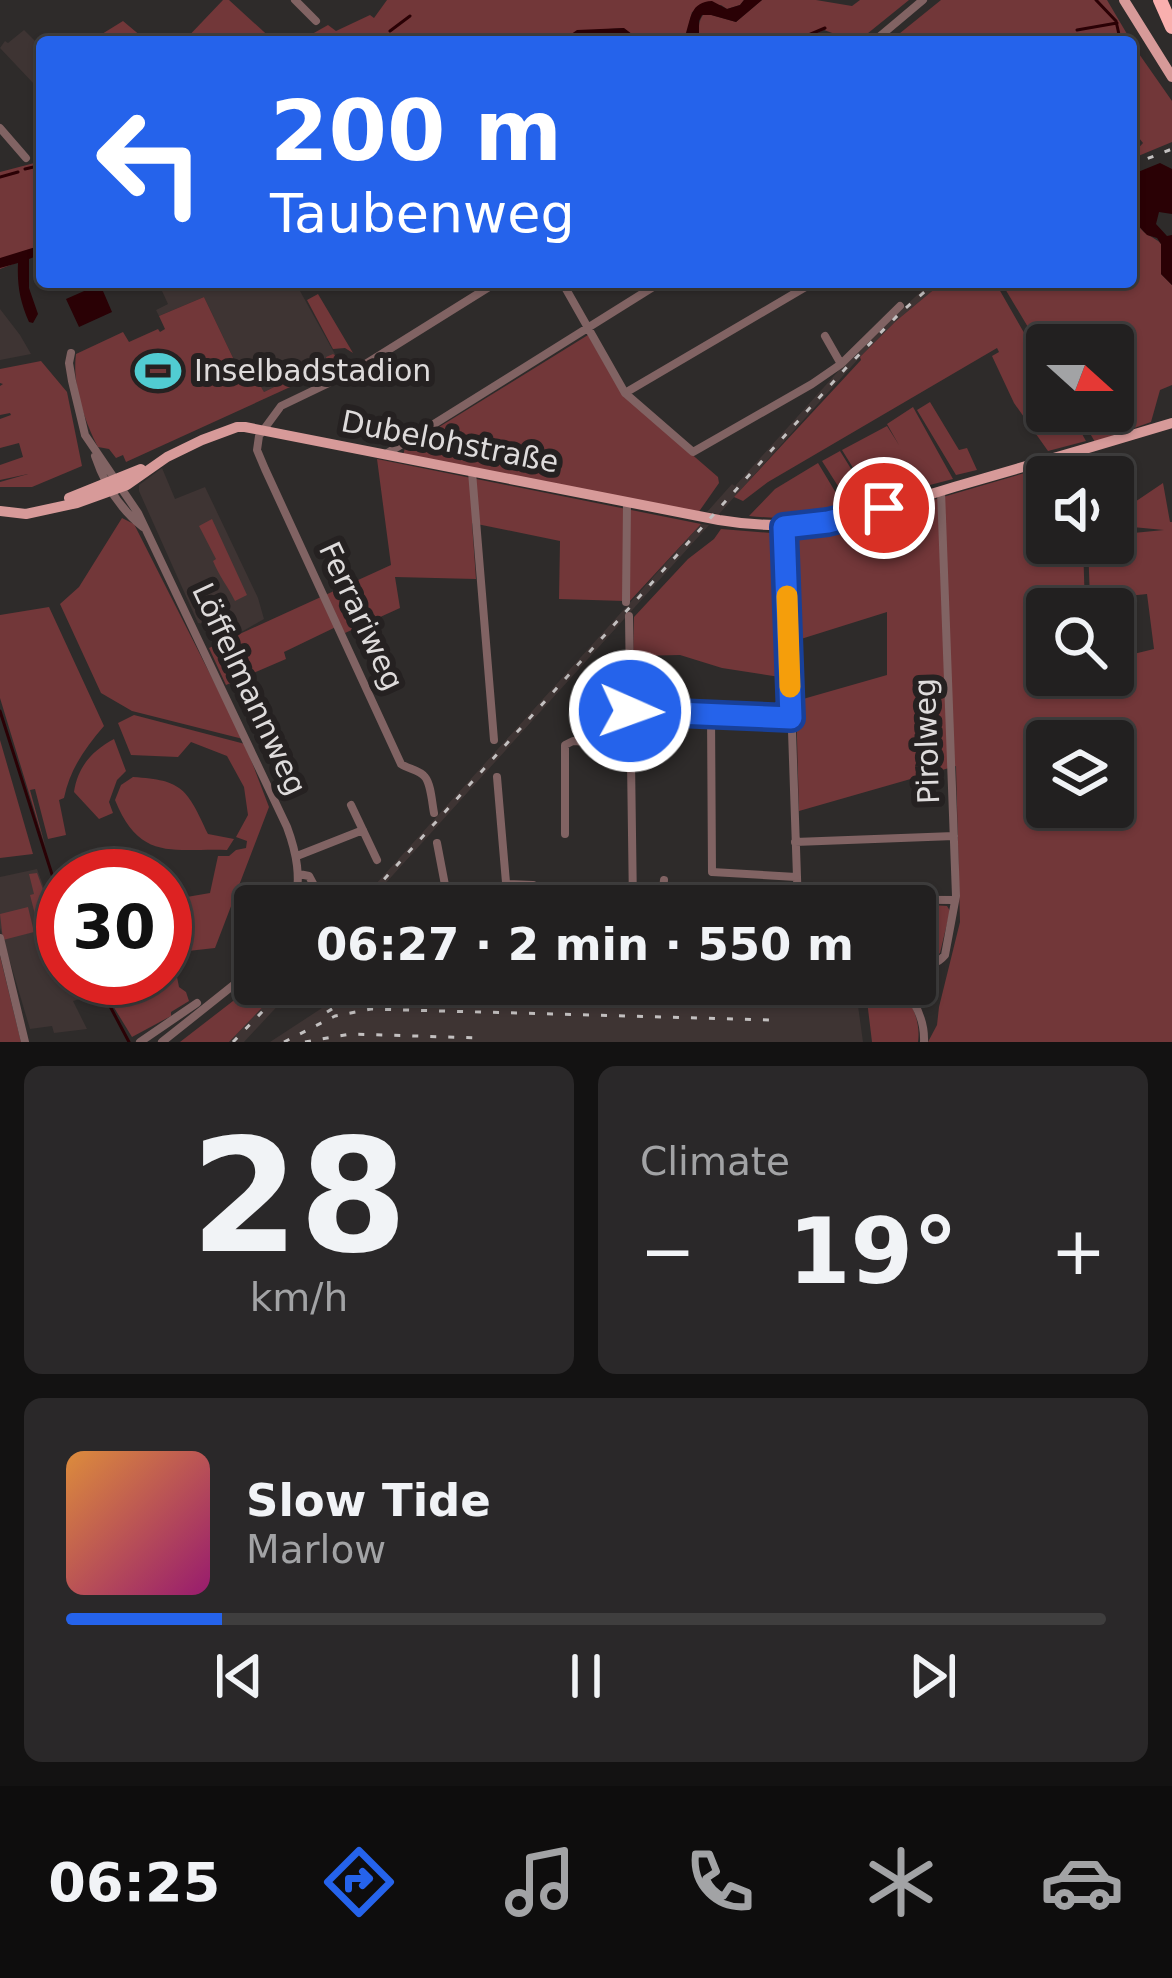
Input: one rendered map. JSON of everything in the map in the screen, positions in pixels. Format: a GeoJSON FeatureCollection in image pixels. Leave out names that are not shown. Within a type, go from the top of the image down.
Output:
{"type":"FeatureCollection","features":[{"type":"Feature","properties":{"kind":"highway"},"geometry":{"type":"LineString","coordinates":[[1160,0],[1170,24]]}},
{"type":"Feature","properties":{"kind":"main road"},"geometry":{"type":"LineString","coordinates":[[1124,0],[1172,77]]}},
{"type":"Feature","properties":{"kind":"main road","name":"Dubelohstraße"},"geometry":{"type":"LineString","coordinates":[[264,429],[736,524],[784,527],[828,522],[1172,423]]}},
{"type":"Feature","properties":{"kind":"main road"},"geometry":{"type":"LineString","coordinates":[[0,511],[51,510],[202,440],[237,427],[264,429]]}},
{"type":"Feature","properties":{"kind":"street"},"geometry":{"type":"LineString","coordinates":[[295,0],[316,21]]}},
{"type":"Feature","properties":{"kind":"street"},"geometry":{"type":"LineString","coordinates":[[880,36],[923,0]]}},
{"type":"Feature","properties":{"kind":"street"},"geometry":{"type":"LineString","coordinates":[[0,128],[26,158]]}},
{"type":"Feature","properties":{"kind":"street"},"geometry":{"type":"LineString","coordinates":[[264,429],[281,406],[356,370],[487,288]]}},
{"type":"Feature","properties":{"kind":"street"},"geometry":{"type":"LineString","coordinates":[[565,288],[626,392],[693,452],[841,364],[900,306]]}},
{"type":"Feature","properties":{"kind":"street"},"geometry":{"type":"LineString","coordinates":[[394,452],[651,288]]}},
{"type":"Feature","properties":{"kind":"street"},"geometry":{"type":"LineString","coordinates":[[626,392],[804,288]]}},
{"type":"Feature","properties":{"kind":"street"},"geometry":{"type":"LineString","coordinates":[[825,336],[841,364]]}},
{"type":"Feature","properties":{"kind":"street","name":"Löffelmannweg"},"geometry":{"type":"LineString","coordinates":[[71,352],[79,418],[132,518],[144,527],[162,560],[282,816],[297,856],[298,885]]}},
{"type":"Feature","properties":{"kind":"street","name":"Ferrariweg"},"geometry":{"type":"LineString","coordinates":[[264,429],[257,450],[265,469],[401,764],[426,778],[434,813]]}},
{"type":"Feature","properties":{"kind":"street"},"geometry":{"type":"LineString","coordinates":[[1079,451],[1079,456]]}},
{"type":"Feature","properties":{"kind":"street"},"geometry":{"type":"LineString","coordinates":[[472,472],[494,740]]}},
{"type":"Feature","properties":{"kind":"street","name":"Pirolweg"},"geometry":{"type":"LineString","coordinates":[[936,963],[944,955],[956,901],[941,491]]}},
{"type":"Feature","properties":{"kind":"street"},"geometry":{"type":"LineString","coordinates":[[626,602],[627,502]]}},
{"type":"Feature","properties":{"kind":"street"},"geometry":{"type":"LineString","coordinates":[[784,527],[796,885]]}},
{"type":"Feature","properties":{"kind":"street"},"geometry":{"type":"LineString","coordinates":[[629,616],[633,885]]}},
{"type":"Feature","properties":{"kind":"street"},"geometry":{"type":"LineString","coordinates":[[630,711],[791,718]]}},
{"type":"Feature","properties":{"kind":"street"},"geometry":{"type":"LineString","coordinates":[[711,714],[712,872],[796,877]]}},
{"type":"Feature","properties":{"kind":"street"},"geometry":{"type":"LineString","coordinates":[[565,834],[566,745],[573,741],[630,745]]}},
{"type":"Feature","properties":{"kind":"street"},"geometry":{"type":"LineString","coordinates":[[497,777],[506,884],[533,885]]}},
{"type":"Feature","properties":{"kind":"street"},"geometry":{"type":"LineString","coordinates":[[351,805],[377,860]]}},
{"type":"Feature","properties":{"kind":"street"},"geometry":{"type":"LineString","coordinates":[[297,856],[363,830]]}},
{"type":"Feature","properties":{"kind":"street"},"geometry":{"type":"LineString","coordinates":[[795,842],[954,836]]}},
{"type":"Feature","properties":{"kind":"street"},"geometry":{"type":"LineString","coordinates":[[437,843],[445,885]]}},
{"type":"Feature","properties":{"kind":"street"},"geometry":{"type":"LineString","coordinates":[[299,874],[311,878],[314,885]]}},
{"type":"Feature","properties":{"kind":"street"},"geometry":{"type":"LineString","coordinates":[[663,885],[664,880]]}},
{"type":"Feature","properties":{"kind":"street"},"geometry":{"type":"LineString","coordinates":[[936,901],[956,901]]}},
{"type":"Feature","properties":{"kind":"street"},"geometry":{"type":"LineString","coordinates":[[0,938],[25,1042]]}},
{"type":"Feature","properties":{"kind":"street"},"geometry":{"type":"LineString","coordinates":[[162,1042],[234,985]]}},
{"type":"Feature","properties":{"kind":"street"},"geometry":{"type":"LineString","coordinates":[[140,1042],[196,1004]]}},
{"type":"Feature","properties":{"kind":"street"},"geometry":{"type":"LineString","coordinates":[[916,1005],[925,1042]]}},
{"type":"Feature","properties":{"kind":"shaded area"},"geometry":{"type":"Polygon","coordinates":[[[223,0],[229,0],[268,36],[189,36],[223,0]]]}},
{"type":"Feature","properties":{"kind":"shaded area"},"geometry":{"type":"Polygon","coordinates":[[[387,0],[744,0],[727,9],[721,5],[692,12],[687,33],[652,36],[634,36],[623,28],[595,30],[593,36],[309,36],[328,25],[336,31],[370,15],[374,18],[387,0]]]}},
{"type":"Feature","properties":{"kind":"shaded area"},"geometry":{"type":"Polygon","coordinates":[[[744,0],[762,0],[736,22],[702,15],[699,36],[652,36],[686,33],[700,4],[712,1],[727,9],[744,0]]]}},
{"type":"Feature","properties":{"kind":"shaded area"},"geometry":{"type":"Polygon","coordinates":[[[762,0],[852,6],[860,0],[909,0],[864,36],[824,30],[810,36],[699,36],[705,13],[736,22],[762,0]]]}},
{"type":"Feature","properties":{"kind":"shaded area"},"geometry":{"type":"Polygon","coordinates":[[[941,0],[1107,0],[1128,36],[896,36],[941,0]]]}},
{"type":"Feature","properties":{"kind":"shaded area"},"geometry":{"type":"Polygon","coordinates":[[[123,21],[141,36],[99,36],[123,21]]]}},
{"type":"Feature","properties":{"kind":"shaded area"},"geometry":{"type":"Polygon","coordinates":[[[624,28],[634,36],[568,36],[577,30],[624,28]]]}},
{"type":"Feature","properties":{"kind":"shaded area"},"geometry":{"type":"Polygon","coordinates":[[[24,30],[36,42],[34,84],[0,48],[24,30]]]}},
{"type":"Feature","properties":{"kind":"shaded area"},"geometry":{"type":"Polygon","coordinates":[[[1137,51],[1172,101],[1172,142],[1137,157],[1143,143],[1137,136],[1137,51]]]}},
{"type":"Feature","properties":{"kind":"shaded area"},"geometry":{"type":"Polygon","coordinates":[[[36,163],[36,255],[0,269],[0,172],[36,163]]]}},
{"type":"Feature","properties":{"kind":"shaded area"},"geometry":{"type":"Polygon","coordinates":[[[1160,163],[1172,169],[1172,214],[1159,212],[1156,224],[1167,236],[1172,235],[1172,285],[1161,274],[1161,244],[1137,224],[1137,172],[1160,163]]]}},
{"type":"Feature","properties":{"kind":"shaded area"},"geometry":{"type":"Polygon","coordinates":[[[1137,222],[1161,244],[1161,274],[1172,285],[1172,385],[1160,390],[1151,422],[1134,428],[1134,324],[1026,324],[1005,288],[1137,288],[1137,222]]]}},
{"type":"Feature","properties":{"kind":"shaded area"},"geometry":{"type":"Polygon","coordinates":[[[36,247],[36,256],[29,259],[29,288],[38,314],[33,323],[21,300],[18,263],[0,268],[0,258],[36,247]]]}},
{"type":"Feature","properties":{"kind":"shaded area"},"geometry":{"type":"Polygon","coordinates":[[[102,288],[112,312],[79,327],[66,299],[102,288]]]}},
{"type":"Feature","properties":{"kind":"shaded area"},"geometry":{"type":"Polygon","coordinates":[[[298,288],[336,356],[264,392],[257,381],[246,385],[204,297],[159,316],[156,310],[168,304],[162,291],[298,288]]]}},
{"type":"Feature","properties":{"kind":"shaded area"},"geometry":{"type":"Polygon","coordinates":[[[925,288],[936,288],[860,357],[719,514],[707,512],[735,486],[851,357],[925,288]]]}},
{"type":"Feature","properties":{"kind":"shaded area"},"geometry":{"type":"Polygon","coordinates":[[[936,288],[998,288],[1026,336],[1026,420],[992,356],[999,352],[997,348],[743,501],[734,497],[861,360],[936,288]]]}},
{"type":"Feature","properties":{"kind":"shaded area"},"geometry":{"type":"Polygon","coordinates":[[[318,294],[353,353],[333,349],[307,300],[318,294]]]}},
{"type":"Feature","properties":{"kind":"shaded area","name":"Inselbadstadion"},"geometry":{"type":"Polygon","coordinates":[[[204,297],[246,385],[257,380],[264,392],[333,354],[345,362],[126,462],[123,455],[116,458],[109,449],[98,447],[80,402],[76,354],[123,332],[129,342],[160,332],[165,329],[159,316],[204,297]]]}},
{"type":"Feature","properties":{"kind":"shaded area"},"geometry":{"type":"Polygon","coordinates":[[[0,309],[20,335],[31,354],[0,360],[0,309]]]}},
{"type":"Feature","properties":{"kind":"shaded area"},"geometry":{"type":"Polygon","coordinates":[[[588,335],[622,394],[718,477],[719,483],[698,513],[403,455],[405,448],[588,335]]]}},
{"type":"Feature","properties":{"kind":"shaded area"},"geometry":{"type":"Polygon","coordinates":[[[41,361],[67,392],[82,466],[32,487],[0,487],[0,482],[28,474],[0,480],[0,465],[23,457],[19,443],[0,448],[0,419],[11,415],[0,415],[0,369],[41,361]]]}},
{"type":"Feature","properties":{"kind":"shaded area"},"geometry":{"type":"Polygon","coordinates":[[[930,402],[959,450],[967,448],[977,470],[956,475],[917,410],[930,402]]]}},
{"type":"Feature","properties":{"kind":"shaded area"},"geometry":{"type":"Polygon","coordinates":[[[913,407],[953,479],[923,483],[873,500],[842,450],[887,426],[899,445],[887,424],[913,407]]]}},
{"type":"Feature","properties":{"kind":"shaded area"},"geometry":{"type":"Polygon","coordinates":[[[1035,432],[1081,432],[1086,441],[1048,451],[1035,432]]]}},
{"type":"Feature","properties":{"kind":"shaded area"},"geometry":{"type":"Polygon","coordinates":[[[1089,432],[1123,432],[1095,442],[1089,432]]]}},
{"type":"Feature","properties":{"kind":"shaded area"},"geometry":{"type":"Polygon","coordinates":[[[840,451],[871,501],[852,508],[822,461],[840,451]]]}},
{"type":"Feature","properties":{"kind":"shaded area"},"geometry":{"type":"Polygon","coordinates":[[[377,459],[701,524],[628,603],[559,599],[560,541],[472,523],[476,579],[395,577],[400,608],[345,633],[340,625],[284,652],[286,659],[226,685],[209,648],[391,565],[377,459]]]}},
{"type":"Feature","properties":{"kind":"shaded area"},"geometry":{"type":"Polygon","coordinates":[[[818,463],[845,508],[797,518],[749,516],[775,489],[818,463]]]}},
{"type":"Feature","properties":{"kind":"shaded area"},"geometry":{"type":"Polygon","coordinates":[[[162,468],[175,499],[205,487],[264,619],[243,631],[198,623],[139,491],[139,485],[162,468]]]}},
{"type":"Feature","properties":{"kind":"shaded area"},"geometry":{"type":"Polygon","coordinates":[[[1026,473],[1026,564],[1084,564],[1084,588],[1026,588],[1026,696],[1134,696],[1134,654],[1154,649],[1147,594],[1134,595],[1134,588],[1090,588],[1089,564],[1134,564],[1134,533],[1164,530],[1134,527],[1134,503],[1163,483],[1172,522],[1172,1042],[928,1042],[937,1025],[960,922],[956,766],[799,811],[796,701],[887,675],[887,612],[785,644],[786,678],[722,668],[680,655],[633,656],[634,617],[721,529],[810,536],[1026,473]]]}},
{"type":"Feature","properties":{"kind":"shaded area"},"geometry":{"type":"Polygon","coordinates":[[[122,518],[134,524],[243,739],[132,711],[101,693],[60,604],[79,587],[122,518]]]}},
{"type":"Feature","properties":{"kind":"shaded area"},"geometry":{"type":"Polygon","coordinates":[[[212,519],[247,595],[235,601],[199,526],[212,519]]]}},
{"type":"Feature","properties":{"kind":"shaded area"},"geometry":{"type":"Polygon","coordinates":[[[701,524],[709,525],[384,885],[375,885],[701,524]]]}},
{"type":"Feature","properties":{"kind":"shaded area"},"geometry":{"type":"Polygon","coordinates":[[[49,607],[104,726],[79,759],[64,798],[59,800],[66,835],[48,839],[35,789],[30,790],[46,849],[0,698],[0,615],[49,607]]]}},
{"type":"Feature","properties":{"kind":"shaded area"},"geometry":{"type":"Polygon","coordinates":[[[134,715],[245,744],[269,807],[239,885],[234,885],[234,898],[215,948],[192,951],[192,896],[210,893],[218,856],[246,848],[247,841],[236,837],[248,815],[244,787],[227,756],[191,742],[178,757],[131,755],[118,723],[134,715]]]}},
{"type":"Feature","properties":{"kind":"shaded area"},"geometry":{"type":"Polygon","coordinates":[[[114,739],[126,771],[109,802],[113,813],[99,819],[74,792],[87,760],[114,739]]]}},
{"type":"Feature","properties":{"kind":"shaded area"},"geometry":{"type":"Polygon","coordinates":[[[0,740],[33,854],[0,858],[0,740]]]}},
{"type":"Feature","properties":{"kind":"shaded area"},"geometry":{"type":"Polygon","coordinates":[[[133,777],[173,784],[188,797],[208,834],[234,839],[227,850],[167,849],[147,843],[135,834],[115,800],[121,785],[133,777]]]}},
{"type":"Feature","properties":{"kind":"shaded area"},"geometry":{"type":"Polygon","coordinates":[[[36,869],[36,1005],[75,1005],[87,1029],[54,1033],[52,1026],[30,1029],[0,928],[0,877],[36,869]]]}},
{"type":"Feature","properties":{"kind":"shaded area"},"geometry":{"type":"Polygon","coordinates":[[[36,873],[36,918],[30,895],[34,894],[29,874],[36,873]]]}},
{"type":"Feature","properties":{"kind":"shaded area"},"geometry":{"type":"Polygon","coordinates":[[[936,905],[950,911],[936,956],[936,905]]]}},
{"type":"Feature","properties":{"kind":"shaded area"},"geometry":{"type":"Polygon","coordinates":[[[28,907],[34,932],[3,940],[0,914],[28,907]]]}},
{"type":"Feature","properties":{"kind":"shaded area"},"geometry":{"type":"Polygon","coordinates":[[[0,956],[21,1042],[0,1042],[0,956]]]}},
{"type":"Feature","properties":{"kind":"shaded area"},"geometry":{"type":"Polygon","coordinates":[[[234,1000],[234,1005],[265,1005],[229,1042],[180,1042],[234,1000]]]}},
{"type":"Feature","properties":{"kind":"shaded area"},"geometry":{"type":"Polygon","coordinates":[[[112,1005],[182,1005],[171,1016],[132,1037],[112,1005]]]}},
{"type":"Feature","properties":{"kind":"shaded area"},"geometry":{"type":"Polygon","coordinates":[[[265,1005],[278,1005],[244,1042],[229,1042],[265,1005]]]}},
{"type":"Feature","properties":{"kind":"shaded area"},"geometry":{"type":"Polygon","coordinates":[[[327,1005],[858,1005],[863,1042],[270,1042],[327,1005]]]}},
{"type":"Feature","properties":{"kind":"shaded area"},"geometry":{"type":"Polygon","coordinates":[[[868,1005],[910,1005],[918,1042],[872,1042],[868,1005]]]}},
{"type":"Feature","properties":{"kind":"waterway"},"geometry":{"type":"LineString","coordinates":[[1096,0],[1116,21],[1119,36]]}},
{"type":"Feature","properties":{"kind":"waterway"},"geometry":{"type":"LineString","coordinates":[[390,31],[410,16]]}},
{"type":"Feature","properties":{"kind":"waterway"},"geometry":{"type":"LineString","coordinates":[[1077,30],[1117,23]]}},
{"type":"Feature","properties":{"kind":"waterway"},"geometry":{"type":"LineString","coordinates":[[806,36],[825,28]]}},
{"type":"Feature","properties":{"kind":"waterway"},"geometry":{"type":"LineString","coordinates":[[25,169],[36,166]]}},
{"type":"Feature","properties":{"kind":"waterway"},"geometry":{"type":"LineString","coordinates":[[0,177],[18,172]]}},
{"type":"Feature","properties":{"kind":"waterway"},"geometry":{"type":"LineString","coordinates":[[0,711],[44,849]]}},
{"type":"Feature","properties":{"kind":"waterway"},"geometry":{"type":"LineString","coordinates":[[109,1005],[129,1042]]}},
{"type":"Feature","properties":{"kind":"railway"},"geometry":{"type":"LineString","coordinates":[[1137,163],[1172,149]]}},
{"type":"Feature","properties":{"kind":"railway"},"geometry":{"type":"LineString","coordinates":[[379,885],[845,369],[929,288]]}},
{"type":"Feature","properties":{"kind":"railway"},"geometry":{"type":"LineString","coordinates":[[233,1042],[269,1005]]}},
{"type":"Feature","properties":{"kind":"railway"},"geometry":{"type":"LineString","coordinates":[[327,1012],[338,1005]]}},
{"type":"Feature","properties":{"kind":"railway"},"geometry":{"type":"LineString","coordinates":[[284,1042],[335,1016],[371,1009],[769,1020]]}},
{"type":"Feature","properties":{"kind":"railway"},"geometry":{"type":"LineString","coordinates":[[305,1042],[350,1034],[481,1038]]}},
{"type":"Feature","properties":{"kind":"slow traffic"},"geometry":{"type":"LineString","coordinates":[[787,596],[790,687]]}},
{"type":"Feature","properties":{"kind":"place","name":"Inselbadstadion"},"geometry":{"type":"Point","coordinates":[158,371]}},
{"type":"Feature","properties":{"kind":"route"},"geometry":{"type":"LineString","coordinates":[[630,711],[791,718],[784,527],[884,508]]}}]}
